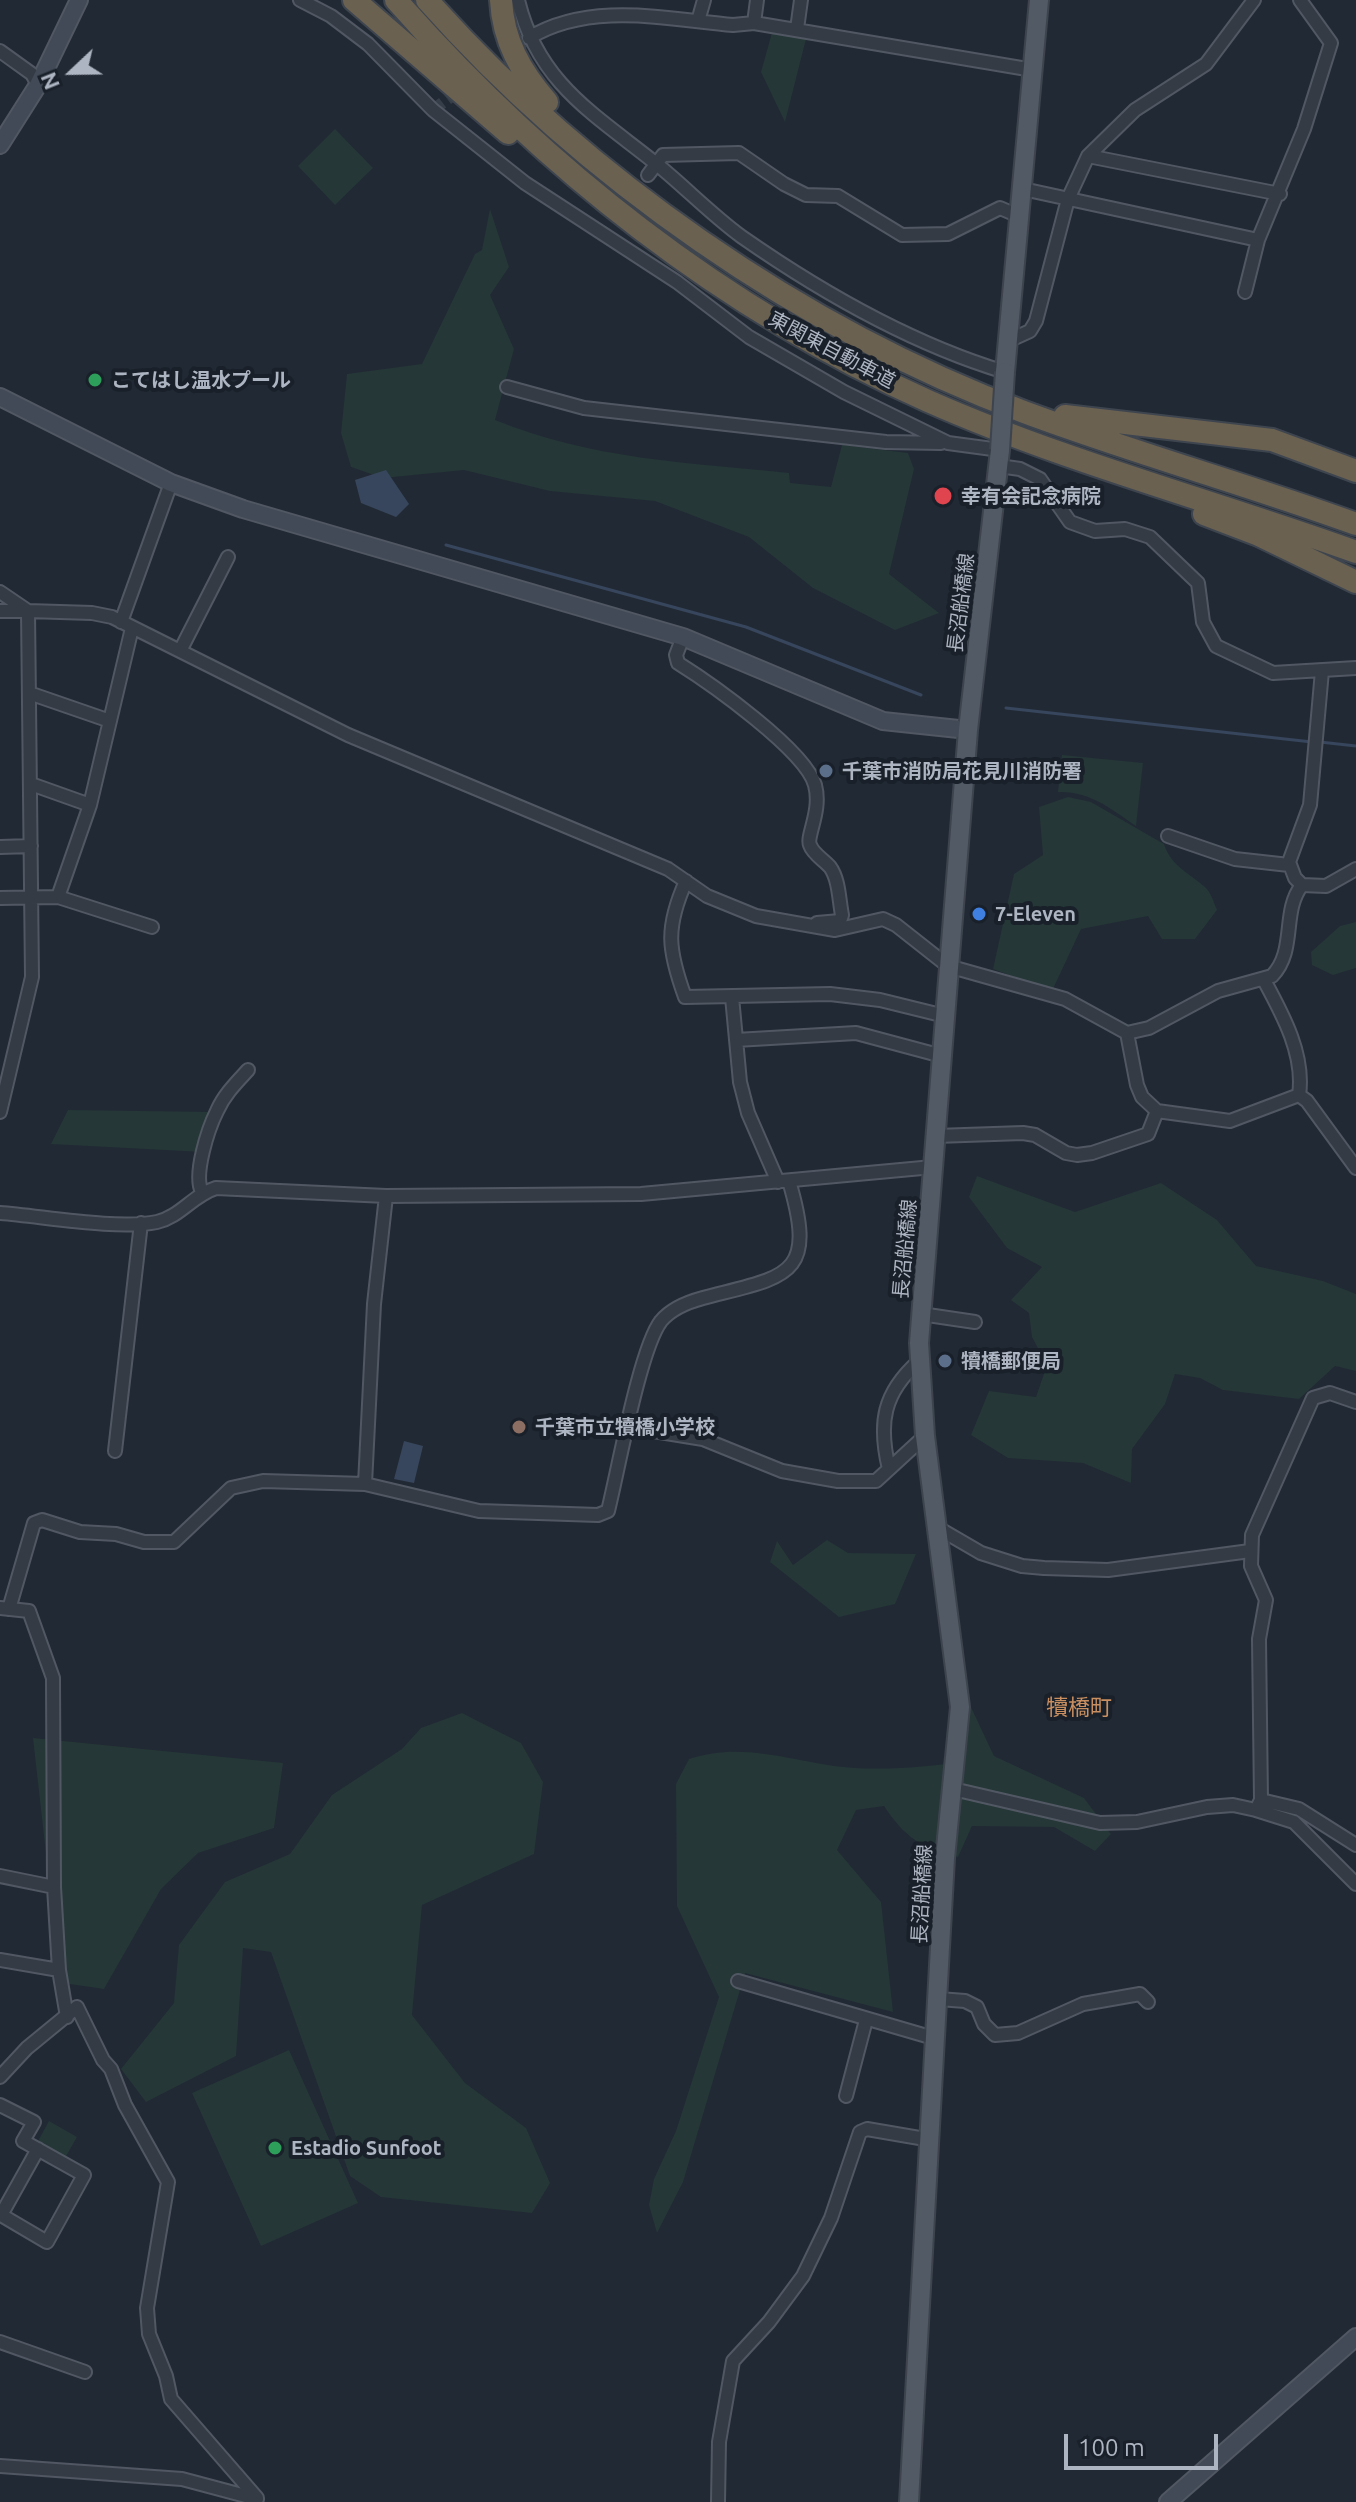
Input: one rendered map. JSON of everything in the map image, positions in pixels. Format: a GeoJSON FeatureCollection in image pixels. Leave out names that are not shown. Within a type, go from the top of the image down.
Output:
{"type":"FeatureCollection","features":[{"type":"Feature","properties":{"kind":"highway"},"geometry":{"type":"LineString","coordinates":[[354,0],[505,132],[604,200]]}},
{"type":"Feature","properties":{"kind":"highway","name":"東関東自動車道"},"geometry":{"type":"LineString","coordinates":[[396,0],[469,78],[604,200],[730,293],[814,343],[926,400],[1023,439],[1356,552]]}},
{"type":"Feature","properties":{"kind":"highway","name":"東関東自動車道"},"geometry":{"type":"LineString","coordinates":[[427,0],[498,73],[596,162],[748,270],[883,350],[1024,412],[1356,524]]}},
{"type":"Feature","properties":{"kind":"highway"},"geometry":{"type":"LineString","coordinates":[[501,0],[503,24],[518,65],[548,103],[636,182],[748,270]]}},
{"type":"Feature","properties":{"kind":"highway"},"geometry":{"type":"LineString","coordinates":[[1024,412],[1272,440],[1356,471]]}},
{"type":"Feature","properties":{"kind":"highway"},"geometry":{"type":"LineString","coordinates":[[1023,439],[1065,460],[1259,535],[1356,582]]}},
{"type":"Feature","properties":{"kind":"main road","name":"長沼船橋線"},"geometry":{"type":"LineString","coordinates":[[909,2502],[945,1858],[960,1707],[925,1436],[919,1361],[921,1314],[968,730],[999,458],[1039,0]]}},
{"type":"Feature","properties":{"kind":"street"},"geometry":{"type":"LineString","coordinates":[[0,145],[38,85],[79,0]]}},
{"type":"Feature","properties":{"kind":"street"},"geometry":{"type":"LineString","coordinates":[[300,0],[331,16],[368,44],[424,102],[479,148],[609,232],[749,337],[797,366],[948,443],[999,458],[1040,479],[1070,522],[1095,531],[1125,529],[1150,537],[1198,583],[1203,622],[1216,646],[1273,673],[1356,668]]}},
{"type":"Feature","properties":{"kind":"street"},"geometry":{"type":"LineString","coordinates":[[518,0],[529,38],[546,68],[569,95],[739,235],[798,273],[904,331],[1005,372]]}},
{"type":"Feature","properties":{"kind":"street"},"geometry":{"type":"LineString","coordinates":[[698,21],[704,0]]}},
{"type":"Feature","properties":{"kind":"street"},"geometry":{"type":"LineString","coordinates":[[754,23],[757,0]]}},
{"type":"Feature","properties":{"kind":"street"},"geometry":{"type":"LineString","coordinates":[[797,29],[801,0]]}},
{"type":"Feature","properties":{"kind":"street"},"geometry":{"type":"LineString","coordinates":[[1008,341],[1030,331],[1036,321],[1068,199],[1088,156],[1135,110],[1206,64],[1254,0]]}},
{"type":"Feature","properties":{"kind":"street"},"geometry":{"type":"LineString","coordinates":[[1245,292],[1258,240],[1280,194],[1331,43],[1300,0]]}},
{"type":"Feature","properties":{"kind":"street"},"geometry":{"type":"LineString","coordinates":[[529,38],[559,23],[597,15],[754,23],[1033,70]]}},
{"type":"Feature","properties":{"kind":"street"},"geometry":{"type":"LineString","coordinates":[[0,51],[32,74],[38,85]]}},
{"type":"Feature","properties":{"kind":"street"},"geometry":{"type":"LineString","coordinates":[[648,175],[663,155],[739,153],[784,184],[806,195],[838,196],[902,235],[948,234],[1000,208],[1021,217]]}},
{"type":"Feature","properties":{"kind":"street"},"geometry":{"type":"LineString","coordinates":[[1088,156],[1280,194]]}},
{"type":"Feature","properties":{"kind":"street"},"geometry":{"type":"LineString","coordinates":[[1023,189],[1258,240]]}},
{"type":"Feature","properties":{"kind":"street"},"geometry":{"type":"LineString","coordinates":[[507,387],[584,408],[886,442],[948,443]]}},
{"type":"Feature","properties":{"kind":"street"},"geometry":{"type":"LineString","coordinates":[[0,397],[171,483],[367,548],[683,637],[883,721],[968,730]]}},
{"type":"Feature","properties":{"kind":"street"},"geometry":{"type":"LineString","coordinates":[[58,897],[90,805],[110,721],[126,625],[171,483]]}},
{"type":"Feature","properties":{"kind":"street"},"geometry":{"type":"LineString","coordinates":[[180,651],[228,557]]}},
{"type":"Feature","properties":{"kind":"street"},"geometry":{"type":"LineString","coordinates":[[0,592],[28,611]]}},
{"type":"Feature","properties":{"kind":"street"},"geometry":{"type":"LineString","coordinates":[[0,611],[92,613],[126,625],[348,735],[631,853],[731,907],[756,916],[835,930],[883,919],[896,925],[948,966],[1065,999],[1127,1033],[1149,1028],[1218,991],[1264,980],[1279,969],[1283,960],[1290,904],[1302,885]]}},
{"type":"Feature","properties":{"kind":"street"},"geometry":{"type":"LineString","coordinates":[[0,1112],[32,977],[28,611]]}},
{"type":"Feature","properties":{"kind":"street"},"geometry":{"type":"LineString","coordinates":[[683,637],[676,655],[678,663],[725,692],[799,761],[814,781],[819,813],[808,838],[810,848],[832,869],[842,915],[840,921],[801,924]]}},
{"type":"Feature","properties":{"kind":"street"},"geometry":{"type":"LineString","coordinates":[[1289,865],[1310,805],[1322,671]]}},
{"type":"Feature","properties":{"kind":"street"},"geometry":{"type":"LineString","coordinates":[[29,693],[110,721]]}},
{"type":"Feature","properties":{"kind":"street"},"geometry":{"type":"LineString","coordinates":[[31,784],[90,805]]}},
{"type":"Feature","properties":{"kind":"street"},"geometry":{"type":"LineString","coordinates":[[1168,836],[1235,859],[1289,865]]}},
{"type":"Feature","properties":{"kind":"street"},"geometry":{"type":"LineString","coordinates":[[0,847],[31,846]]}},
{"type":"Feature","properties":{"kind":"street"},"geometry":{"type":"LineString","coordinates":[[1289,865],[1302,885]]}},
{"type":"Feature","properties":{"kind":"street"},"geometry":{"type":"LineString","coordinates":[[1302,885],[1326,886],[1356,869]]}},
{"type":"Feature","properties":{"kind":"street"},"geometry":{"type":"LineString","coordinates":[[686,881],[674,911],[669,944],[685,997],[830,994],[880,1000],[945,1016]]}},
{"type":"Feature","properties":{"kind":"street"},"geometry":{"type":"LineString","coordinates":[[0,898],[58,897],[152,927]]}},
{"type":"Feature","properties":{"kind":"street"},"geometry":{"type":"LineString","coordinates":[[1264,980],[1289,1026],[1301,1084],[1299,1095]]}},
{"type":"Feature","properties":{"kind":"street"},"geometry":{"type":"LineString","coordinates":[[67,2017],[59,1970],[54,1887],[53,1678],[29,1611],[4,1608],[34,1523],[42,1520],[80,1532],[116,1534],[144,1542],[174,1542],[231,1488],[245,1483],[331,1481],[365,1484],[479,1511],[598,1515],[608,1511],[659,1323],[684,1305],[772,1280],[793,1266],[800,1253],[801,1234],[784,1181],[748,1113],[732,997]]}},
{"type":"Feature","properties":{"kind":"street"},"geometry":{"type":"LineString","coordinates":[[736,1040],[856,1033],[942,1056]]}},
{"type":"Feature","properties":{"kind":"street"},"geometry":{"type":"LineString","coordinates":[[1127,1033],[1137,1085],[1142,1097],[1157,1111],[1230,1121],[1299,1095]]}},
{"type":"Feature","properties":{"kind":"street"},"geometry":{"type":"LineString","coordinates":[[202,1192],[198,1181],[213,1120],[231,1088],[248,1070]]}},
{"type":"Feature","properties":{"kind":"street"},"geometry":{"type":"LineString","coordinates":[[1299,1095],[1307,1101],[1356,1168]]}},
{"type":"Feature","properties":{"kind":"street"},"geometry":{"type":"LineString","coordinates":[[936,1136],[1023,1133],[1045,1140],[1066,1153],[1092,1153],[1148,1134],[1157,1111]]}},
{"type":"Feature","properties":{"kind":"street"},"geometry":{"type":"LineString","coordinates":[[0,1213],[141,1223],[175,1214],[202,1192],[216,1188],[386,1196],[641,1194],[933,1167]]}},
{"type":"Feature","properties":{"kind":"street"},"geometry":{"type":"LineString","coordinates":[[365,1484],[374,1304],[386,1196]]}},
{"type":"Feature","properties":{"kind":"street"},"geometry":{"type":"LineString","coordinates":[[115,1451],[141,1223]]}},
{"type":"Feature","properties":{"kind":"street"},"geometry":{"type":"LineString","coordinates":[[921,1314],[975,1322]]}},
{"type":"Feature","properties":{"kind":"street"},"geometry":{"type":"LineString","coordinates":[[889,1469],[884,1445],[884,1415],[898,1379],[919,1361]]}},
{"type":"Feature","properties":{"kind":"street"},"geometry":{"type":"LineString","coordinates":[[1258,1805],[1259,1639],[1266,1600],[1251,1566],[1250,1551],[1255,1526],[1313,1398],[1330,1393],[1356,1402]]}},
{"type":"Feature","properties":{"kind":"street"},"geometry":{"type":"LineString","coordinates":[[629,1427],[703,1439],[782,1471],[838,1481],[876,1481],[925,1436]]}},
{"type":"Feature","properties":{"kind":"street"},"geometry":{"type":"LineString","coordinates":[[938,1528],[1001,1561],[1044,1568],[1108,1570],[1250,1551]]}},
{"type":"Feature","properties":{"kind":"street"},"geometry":{"type":"LineString","coordinates":[[953,1789],[1100,1823],[1137,1822],[1207,1807],[1233,1805],[1299,1809],[1356,1845]]}},
{"type":"Feature","properties":{"kind":"street"},"geometry":{"type":"LineString","coordinates":[[1258,1805],[1294,1822],[1356,1884]]}},
{"type":"Feature","properties":{"kind":"street"},"geometry":{"type":"LineString","coordinates":[[0,1876],[54,1887]]}},
{"type":"Feature","properties":{"kind":"street"},"geometry":{"type":"LineString","coordinates":[[0,1960],[59,1970]]}},
{"type":"Feature","properties":{"kind":"street"},"geometry":{"type":"LineString","coordinates":[[738,1981],[937,2039]]}},
{"type":"Feature","properties":{"kind":"street"},"geometry":{"type":"LineString","coordinates":[[939,1999],[965,2001],[977,2007],[984,2024],[995,2035],[1018,2033],[1083,2004],[1140,1994],[1148,2002]]}},
{"type":"Feature","properties":{"kind":"street"},"geometry":{"type":"LineString","coordinates":[[0,2077],[27,2048],[77,2007],[103,2060],[111,2069],[125,2105],[168,2182],[147,2325],[171,2399],[259,2500]]}},
{"type":"Feature","properties":{"kind":"street"},"geometry":{"type":"LineString","coordinates":[[846,2096],[866,2020]]}},
{"type":"Feature","properties":{"kind":"street"},"geometry":{"type":"LineString","coordinates":[[0,2105],[34,2122],[23,2141],[38,2149],[84,2175],[47,2242],[1,2215],[38,2149]]}},
{"type":"Feature","properties":{"kind":"street"},"geometry":{"type":"LineString","coordinates":[[718,2502],[719,2442],[733,2361],[769,2322],[803,2276],[831,2218],[860,2132],[867,2129],[931,2140]]}},
{"type":"Feature","properties":{"kind":"street"},"geometry":{"type":"LineString","coordinates":[[1168,2502],[1356,2337]]}},
{"type":"Feature","properties":{"kind":"street"},"geometry":{"type":"LineString","coordinates":[[0,2342],[85,2372]]}},
{"type":"Feature","properties":{"kind":"street"},"geometry":{"type":"LineString","coordinates":[[0,2466],[182,2479],[259,2500]]}},
{"type":"Feature","properties":{"kind":"shaded area"},"geometry":{"type":"Polygon","coordinates":[[[773,29],[807,35],[785,122],[761,72],[773,29]]]}},
{"type":"Feature","properties":{"kind":"shaded area"},"geometry":{"type":"Polygon","coordinates":[[[335,129],[373,168],[335,205],[298,166],[335,129]]]}},
{"type":"Feature","properties":{"kind":"shaded area"},"geometry":{"type":"Polygon","coordinates":[[[490,209],[509,267],[490,295],[514,349],[495,420],[568,444],[677,462],[789,473],[790,483],[831,487],[842,445],[908,453],[914,469],[889,574],[939,613],[895,630],[813,588],[749,537],[655,501],[550,491],[464,470],[383,478],[351,467],[341,433],[347,374],[422,364],[475,254],[482,250],[490,209]]]}},
{"type":"Feature","properties":{"kind":"shaded area"},"geometry":{"type":"Polygon","coordinates":[[[1062,755],[1143,763],[1136,826],[1090,798],[1058,792],[1062,755]]]}},
{"type":"Feature","properties":{"kind":"shaded area"},"geometry":{"type":"Polygon","coordinates":[[[1068,797],[1091,802],[1164,844],[1176,864],[1207,889],[1217,910],[1195,939],[1162,939],[1148,916],[1081,929],[1052,991],[993,969],[1014,874],[1043,855],[1039,807],[1068,797]]]}},
{"type":"Feature","properties":{"kind":"shaded area"},"geometry":{"type":"Polygon","coordinates":[[[1356,922],[1356,968],[1333,975],[1312,965],[1311,952],[1340,926],[1356,922]]]}},
{"type":"Feature","properties":{"kind":"shaded area"},"geometry":{"type":"Polygon","coordinates":[[[68,1110],[214,1112],[203,1152],[51,1144],[68,1110]]]}},
{"type":"Feature","properties":{"kind":"shaded area"},"geometry":{"type":"Polygon","coordinates":[[[977,1176],[1075,1212],[1161,1183],[1217,1220],[1256,1266],[1323,1281],[1356,1294],[1356,1371],[1335,1366],[1299,1399],[1223,1390],[1200,1378],[1175,1374],[1165,1404],[1132,1449],[1131,1483],[1083,1463],[1008,1458],[971,1435],[989,1391],[1036,1397],[1047,1365],[1032,1337],[1029,1313],[1011,1300],[1042,1267],[1007,1248],[969,1197],[977,1176]]]}},
{"type":"Feature","properties":{"kind":"shaded area"},"geometry":{"type":"Polygon","coordinates":[[[827,1540],[848,1553],[916,1554],[895,1604],[839,1617],[770,1562],[777,1541],[793,1565],[827,1540]]]}},
{"type":"Feature","properties":{"kind":"shaded area"},"geometry":{"type":"Polygon","coordinates":[[[970,1705],[994,1756],[1084,1798],[1111,1834],[1095,1851],[1054,1827],[972,1826],[958,1857],[915,1840],[884,1806],[856,1810],[837,1850],[881,1902],[893,2012],[745,1973],[683,2182],[657,2233],[649,2205],[654,2179],[676,2131],[719,1997],[677,1906],[676,1784],[689,1759],[710,1754],[751,1752],[868,1769],[910,1768],[965,1761],[970,1705]]]}},
{"type":"Feature","properties":{"kind":"shaded area"},"geometry":{"type":"Polygon","coordinates":[[[462,1713],[521,1743],[543,1782],[534,1854],[422,1905],[412,2015],[465,2083],[526,2128],[550,2183],[532,2213],[381,2197],[350,2176],[271,1952],[243,1948],[236,2056],[146,2102],[121,2069],[174,2003],[179,1945],[225,1882],[290,1854],[332,1795],[402,1749],[421,1728],[462,1713]]]}},
{"type":"Feature","properties":{"kind":"shaded area"},"geometry":{"type":"Polygon","coordinates":[[[33,1738],[283,1763],[274,1828],[198,1853],[161,1889],[104,1989],[56,1982],[53,1916],[33,1738]]]}},
{"type":"Feature","properties":{"kind":"shaded area","name":"Estadio Sunfoot"},"geometry":{"type":"Polygon","coordinates":[[[289,2050],[358,2203],[261,2246],[192,2093],[289,2050]]]}},
{"type":"Feature","properties":{"kind":"shaded area"},"geometry":{"type":"Polygon","coordinates":[[[49,2121],[77,2137],[65,2158],[37,2143],[49,2121]]]}},
{"type":"Feature","properties":{"kind":"water"},"geometry":{"type":"Polygon","coordinates":[[[386,470],[409,504],[396,517],[361,503],[355,480],[386,470]]]}},
{"type":"Feature","properties":{"kind":"water"},"geometry":{"type":"Polygon","coordinates":[[[404,1441],[423,1446],[414,1483],[394,1479],[404,1441]]]}},
{"type":"Feature","properties":{"kind":"waterway"},"geometry":{"type":"LineString","coordinates":[[446,545],[746,627],[921,695]]}},
{"type":"Feature","properties":{"kind":"waterway"},"geometry":{"type":"LineString","coordinates":[[1006,708],[1312,742]]}},
{"type":"Feature","properties":{"kind":"waterway"},"geometry":{"type":"LineString","coordinates":[[1320,742],[1356,746]]}},
{"type":"Feature","properties":{"kind":"tunnel"},"geometry":{"type":"LineString","coordinates":[[433,110],[529,38]]}},
{"type":"Feature","properties":{"kind":"place","name":"こてはし温水プール"},"geometry":{"type":"Point","coordinates":[95,380]}},
{"type":"Feature","properties":{"kind":"place","name":"幸有会記念病院"},"geometry":{"type":"Point","coordinates":[943,496]}},
{"type":"Feature","properties":{"kind":"place","name":"千葉市消防局花見川消防署"},"geometry":{"type":"Point","coordinates":[826,771]}},
{"type":"Feature","properties":{"kind":"place","name":"7-Eleven"},"geometry":{"type":"Point","coordinates":[979,914]}},
{"type":"Feature","properties":{"kind":"place","name":"犢橋郵便局"},"geometry":{"type":"Point","coordinates":[945,1361]}},
{"type":"Feature","properties":{"kind":"place","name":"千葉市立犢橋小学校"},"geometry":{"type":"Point","coordinates":[519,1427]}},
{"type":"Feature","properties":{"kind":"place","name":"Estadio Sunfoot"},"geometry":{"type":"Point","coordinates":[275,2148]}},
{"type":"Feature","properties":{"kind":"district","name":"犢橋町"},"geometry":{"type":"Point","coordinates":[1079,1708]}}]}
